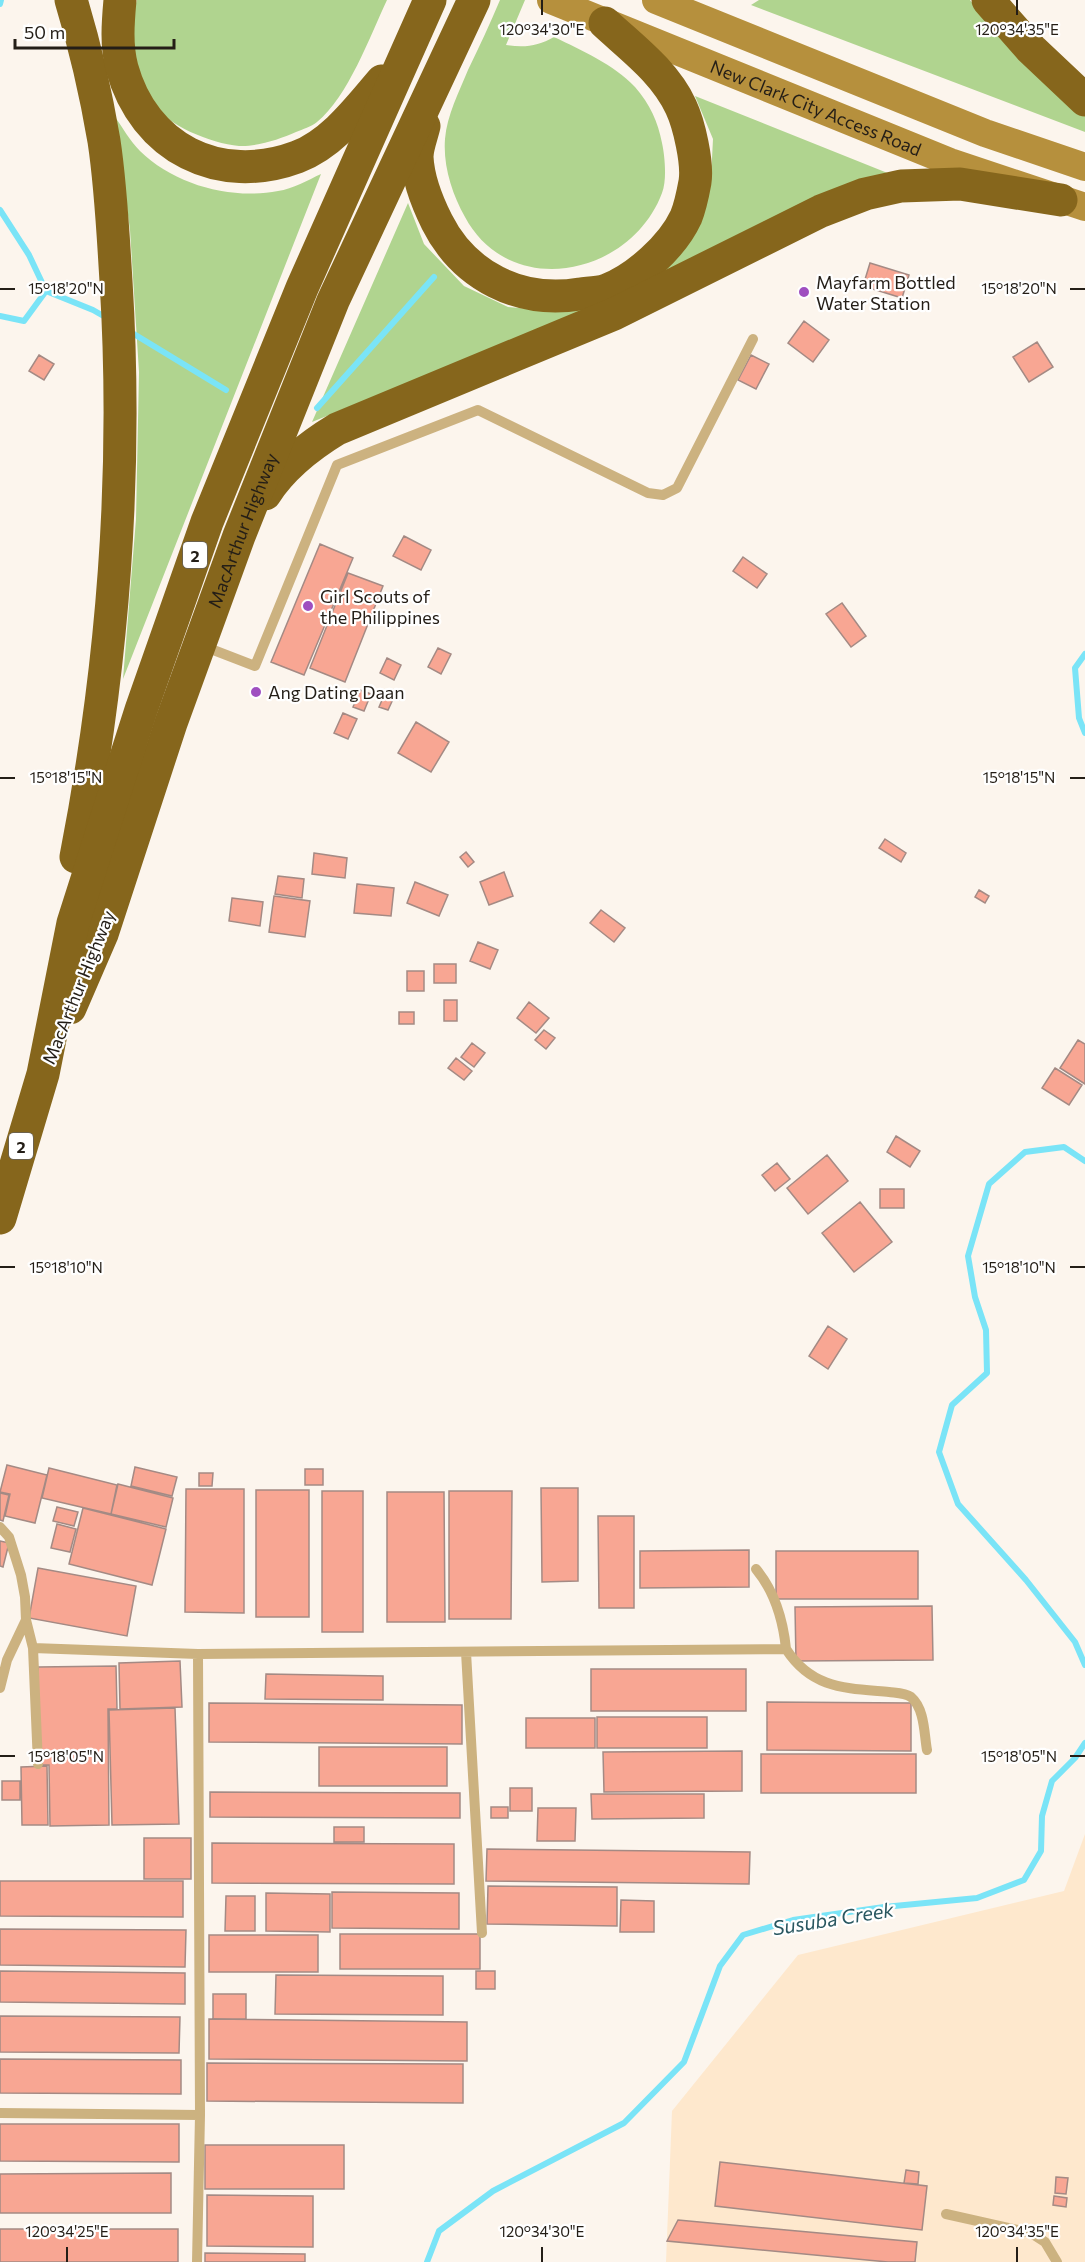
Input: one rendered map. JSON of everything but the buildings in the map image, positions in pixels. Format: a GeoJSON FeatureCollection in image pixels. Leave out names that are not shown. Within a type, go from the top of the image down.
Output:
{"type":"FeatureCollection","features":[{"type":"Feature","properties":{"kind":"highway"},"geometry":{"type":"LineString","coordinates":[[43,1074],[42,988],[72,874],[83,819],[103,695],[119,514],[120,346],[104,142],[71,0]]}},
{"type":"Feature","properties":{"kind":"highway"},"geometry":{"type":"LineString","coordinates":[[120,0],[117,30],[121,66],[131,96],[154,128],[179,150],[207,162],[240,167],[272,165],[299,157],[326,140],[354,114],[404,55]]}},
{"type":"Feature","properties":{"kind":"highway","name":"MacArthur Highway"},"geometry":{"type":"LineString","coordinates":[[0,1218],[43,1074],[73,923],[141,710],[207,522],[302,288],[430,0]]}},
{"type":"Feature","properties":{"kind":"highway","name":"MacArthur Highway"},"geometry":{"type":"LineString","coordinates":[[43,1074],[102,934],[171,723],[239,536],[333,301],[438,72],[474,0]]}},
{"type":"Feature","properties":{"kind":"highway"},"geometry":{"type":"LineString","coordinates":[[988,0],[1031,49],[1065,83],[1085,99]]}},
{"type":"Feature","properties":{"kind":"highway"},"geometry":{"type":"LineString","coordinates":[[438,72],[417,155],[425,199],[446,241],[482,276],[509,288],[537,295],[571,296],[606,290],[635,274],[661,253],[686,217],[696,180],[692,142],[681,107],[660,73],[605,23]]}},
{"type":"Feature","properties":{"kind":"highway"},"geometry":{"type":"LineString","coordinates":[[239,536],[275,479],[309,446],[336,429],[614,314],[821,211],[865,194],[901,186],[960,184],[1073,204]]}},
{"type":"Feature","properties":{"kind":"main road","name":"New Clark City Access Road"},"geometry":{"type":"LineString","coordinates":[[551,0],[950,162],[1073,204]]}},
{"type":"Feature","properties":{"kind":"main road"},"geometry":{"type":"LineString","coordinates":[[656,0],[985,133],[1085,167]]}},
{"type":"Feature","properties":{"kind":"lane"},"geometry":{"type":"LineString","coordinates":[[200,645],[255,666],[336,465],[478,410],[648,494],[663,495],[677,488],[753,339]]}},
{"type":"Feature","properties":{"kind":"lane"},"geometry":{"type":"LineString","coordinates":[[0,1527],[9,1537],[26,1596],[26,1620],[33,1648],[38,1764]]}},
{"type":"Feature","properties":{"kind":"lane"},"geometry":{"type":"LineString","coordinates":[[756,1569],[766,1582],[779,1610],[786,1649],[803,1670],[827,1684],[841,1688],[902,1694],[912,1698],[919,1709],[927,1750]]}},
{"type":"Feature","properties":{"kind":"lane"},"geometry":{"type":"LineString","coordinates":[[0,1688],[7,1660],[26,1620]]}},
{"type":"Feature","properties":{"kind":"lane"},"geometry":{"type":"LineString","coordinates":[[33,1648],[198,1654],[786,1649]]}},
{"type":"Feature","properties":{"kind":"lane"},"geometry":{"type":"LineString","coordinates":[[466,1652],[482,1933]]}},
{"type":"Feature","properties":{"kind":"lane"},"geometry":{"type":"LineString","coordinates":[[197,2262],[200,2115],[198,1654]]}},
{"type":"Feature","properties":{"kind":"lane"},"geometry":{"type":"LineString","coordinates":[[0,2113],[200,2115]]}},
{"type":"Feature","properties":{"kind":"lane"},"geometry":{"type":"LineString","coordinates":[[946,2214],[1031,2233],[1045,2242],[1057,2262]]}},
{"type":"Feature","properties":{"kind":"shaded area"},"geometry":{"type":"Polygon","coordinates":[[[1085,1834],[1085,2262],[666,2262],[672,2111],[798,1955],[1064,1891],[1085,1834]]]}},
{"type":"Feature","properties":{"kind":"green space"},"geometry":{"type":"Polygon","coordinates":[[[137,0],[387,0],[348,82],[328,111],[315,124],[276,140],[239,146],[190,132],[168,119],[151,102],[136,67],[133,24],[137,0]]]}},
{"type":"Feature","properties":{"kind":"green space"},"geometry":{"type":"Polygon","coordinates":[[[500,0],[525,0],[506,45],[531,46],[554,37],[587,53],[617,71],[635,87],[656,121],[665,162],[665,182],[662,193],[646,221],[624,244],[598,259],[569,268],[539,268],[510,260],[485,243],[465,217],[452,189],[445,149],[448,121],[500,0]]]}},
{"type":"Feature","properties":{"kind":"green space"},"geometry":{"type":"Polygon","coordinates":[[[759,0],[970,0],[984,19],[1085,115],[1085,132],[751,5],[759,0]]]}},
{"type":"Feature","properties":{"kind":"green space"},"geometry":{"type":"Polygon","coordinates":[[[695,96],[895,176],[598,306],[312,422],[408,203],[424,244],[464,286],[508,307],[553,311],[611,295],[711,178],[713,139],[695,96]]]}},
{"type":"Feature","properties":{"kind":"green space"},"geometry":{"type":"Polygon","coordinates":[[[115,117],[136,147],[154,163],[170,173],[204,187],[242,193],[278,191],[321,174],[123,679],[136,519],[139,372],[130,230],[115,117]]]}},
{"type":"Feature","properties":{"kind":"waterway"},"geometry":{"type":"LineString","coordinates":[[0,4],[1,0]]}},
{"type":"Feature","properties":{"kind":"waterway"},"geometry":{"type":"LineString","coordinates":[[0,210],[29,255],[46,291],[24,321],[0,316]]}},
{"type":"Feature","properties":{"kind":"waterway"},"geometry":{"type":"LineString","coordinates":[[317,408],[434,277]]}},
{"type":"Feature","properties":{"kind":"waterway"},"geometry":{"type":"LineString","coordinates":[[46,291],[107,318]]}},
{"type":"Feature","properties":{"kind":"waterway"},"geometry":{"type":"LineString","coordinates":[[129,331],[226,390]]}},
{"type":"Feature","properties":{"kind":"waterway","name":"Susuba Creek"},"geometry":{"type":"LineString","coordinates":[[1085,654],[1075,668],[1079,718],[1085,733]]}},
{"type":"Feature","properties":{"kind":"waterway","name":"Susuba Creek"},"geometry":{"type":"LineString","coordinates":[[1085,1161],[1064,1147],[1025,1152],[989,1184],[968,1256],[975,1297],[986,1330],[987,1373],[952,1405],[939,1452],[958,1504],[1026,1580],[1075,1642],[1085,1665]]}},
{"type":"Feature","properties":{"kind":"waterway","name":"Susuba Creek"},"geometry":{"type":"LineString","coordinates":[[427,2262],[439,2231],[493,2191],[624,2123],[684,2062],[720,1966],[743,1935],[793,1920],[884,1907],[977,1898],[1024,1880],[1041,1851],[1042,1816],[1052,1781],[1075,1758],[1085,1743]]}},
{"type":"Feature","properties":{"kind":"place","name":"Mayfarm Bottled Water Station"},"geometry":{"type":"Point","coordinates":[804,292]}},
{"type":"Feature","properties":{"kind":"place","name":"Girl Scouts of the Philippines"},"geometry":{"type":"Point","coordinates":[308,606]}},
{"type":"Feature","properties":{"kind":"place","name":"Ang Dating Daan"},"geometry":{"type":"Point","coordinates":[256,692]}}]}
